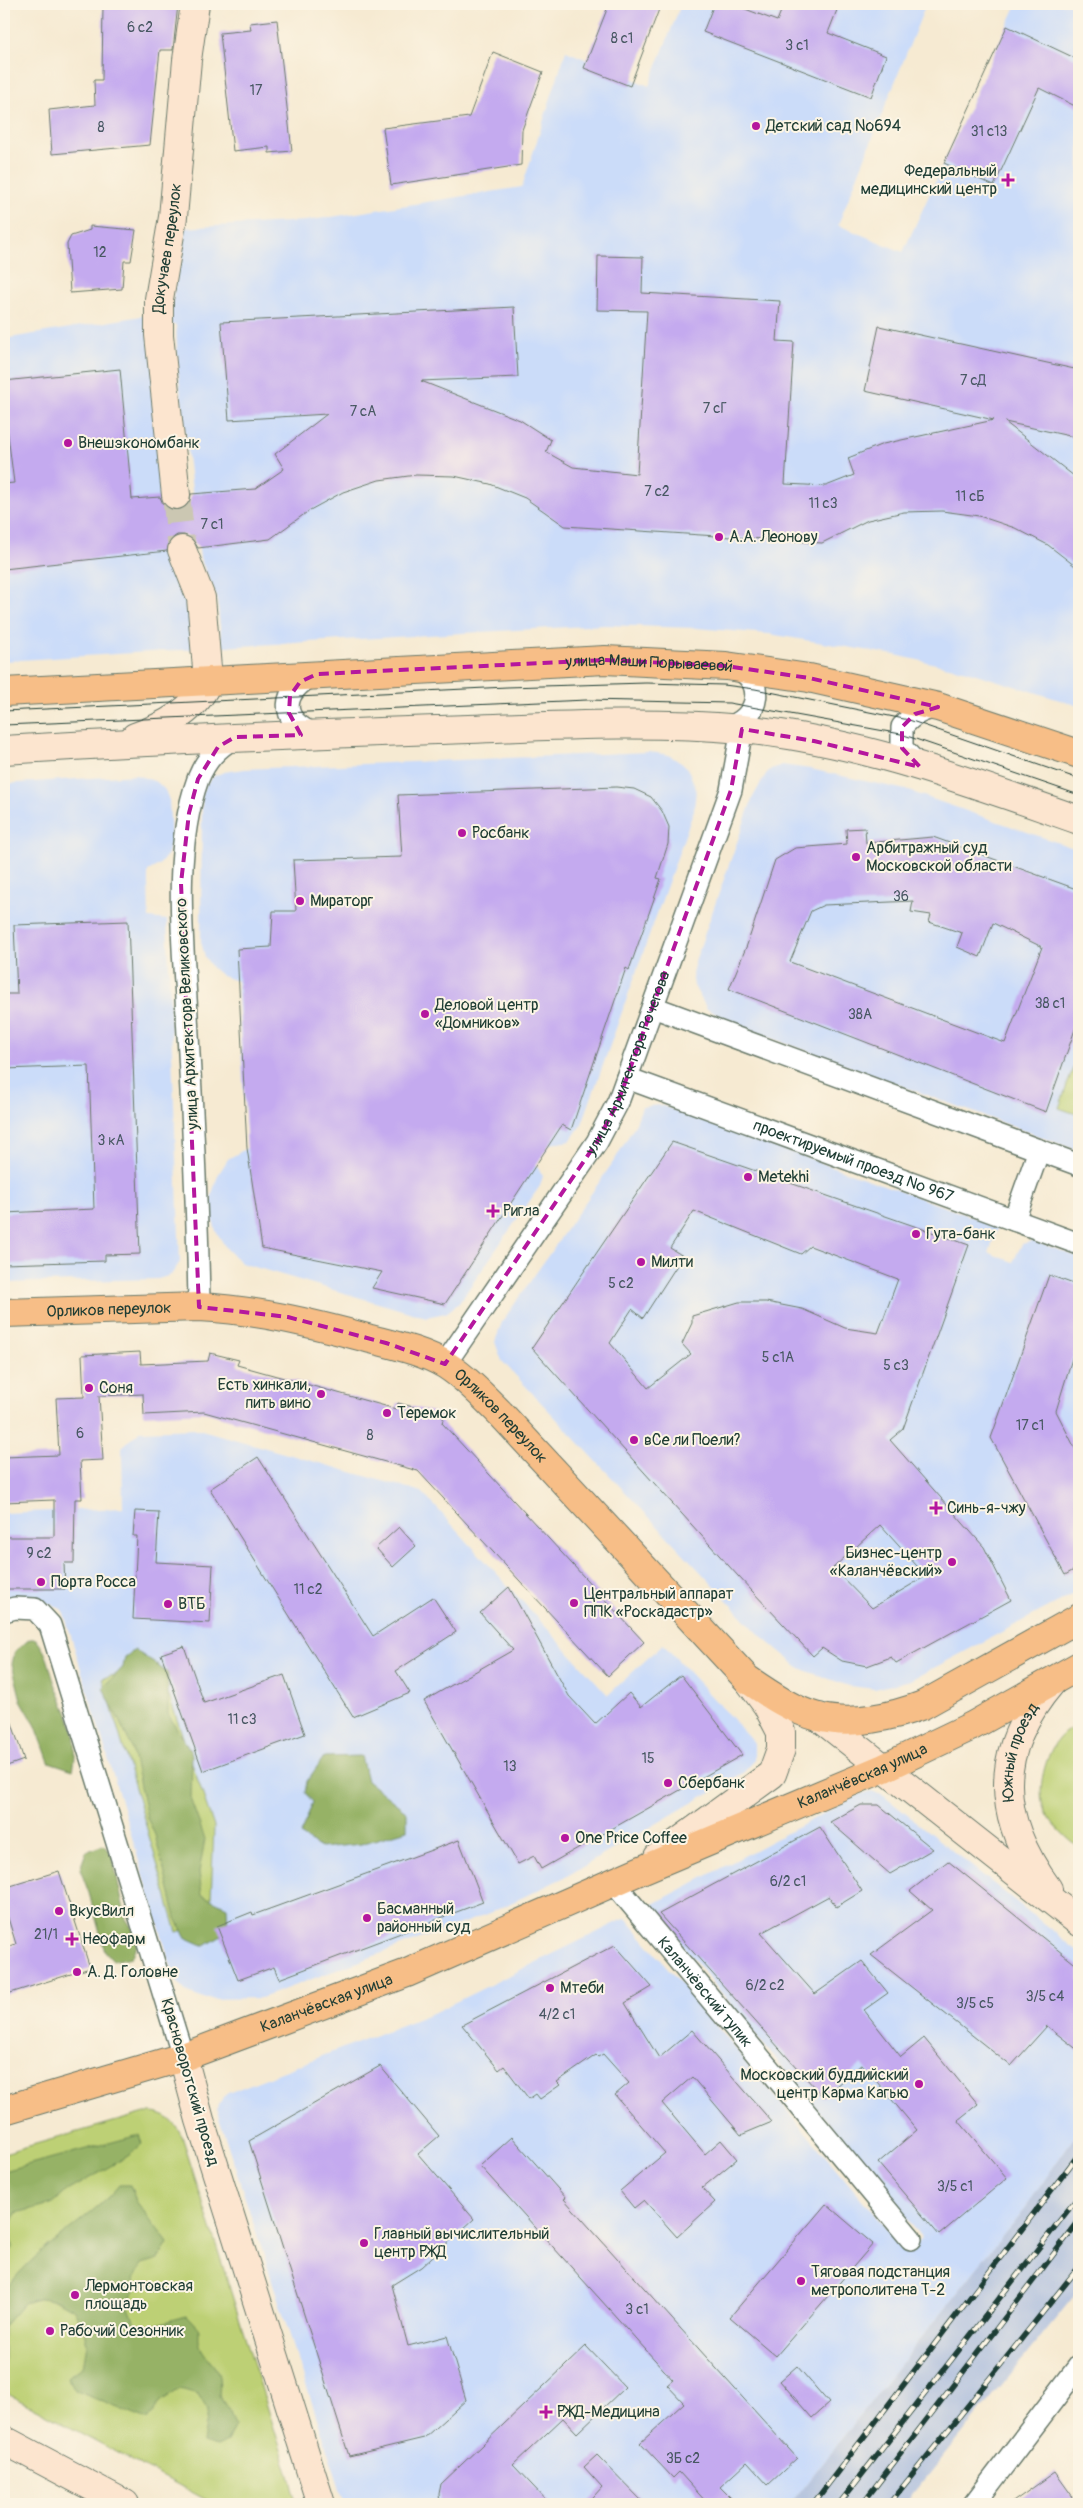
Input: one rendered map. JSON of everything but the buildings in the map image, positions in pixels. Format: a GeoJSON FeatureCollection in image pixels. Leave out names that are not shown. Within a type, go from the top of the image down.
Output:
{"type":"FeatureCollection","features":[{"type":"Feature","properties":{"kind":"main road","name":"Докучаев переулок"},"geometry":{"type":"LineString","coordinates":[[176,495],[159,335],[159,299],[173,217],[187,60],[195,4]]}},
{"type":"Feature","properties":{"kind":"main road"},"geometry":{"type":"LineString","coordinates":[[122,742],[150,732],[198,701],[204,692],[208,680],[201,598],[182,550]]}},
{"type":"Feature","properties":{"kind":"main road","name":"улица Маши Порываевой"},"geometry":{"type":"LineString","coordinates":[[4,692],[605,660],[726,666],[844,685],[938,707],[1079,754]]}},
{"type":"Feature","properties":{"kind":"main road"},"geometry":{"type":"LineString","coordinates":[[4,750],[234,737],[628,724],[733,729],[814,741],[920,767],[1079,820]]}},
{"type":"Feature","properties":{"kind":"main road","name":"Орликов переулок"},"geometry":{"type":"LineString","coordinates":[[4,1313],[199,1307],[288,1317],[386,1343],[445,1364],[472,1385],[500,1412],[747,1679],[778,1699],[820,1718],[884,1768]]}},
{"type":"Feature","properties":{"kind":"main road"},"geometry":{"type":"LineString","coordinates":[[820,1718],[861,1720],[897,1715],[924,1705],[1079,1618]]}},
{"type":"Feature","properties":{"kind":"main road","name":"Каланчёвская улица"},"geometry":{"type":"LineString","coordinates":[[4,2110],[183,2057],[407,1973],[639,1871],[884,1768],[972,1726],[1079,1666]]}},
{"type":"Feature","properties":{"kind":"main road","name":"Каланчёвская улица"},"geometry":{"type":"LineString","coordinates":[[639,1871],[772,1774],[781,1749],[781,1732],[767,1704],[747,1679]]}},
{"type":"Feature","properties":{"kind":"main road","name":"Южный проезд"},"geometry":{"type":"LineString","coordinates":[[1052,1682],[1038,1699],[1017,1733],[1010,1755],[1008,1793],[1011,1816],[1019,1840],[1034,1870],[1071,1915]]}},
{"type":"Feature","properties":{"kind":"main road","name":"Южный проезд"},"geometry":{"type":"LineString","coordinates":[[884,1768],[1071,1915]]}},
{"type":"Feature","properties":{"kind":"main road","name":"Красноворотский проезд"},"geometry":{"type":"LineString","coordinates":[[183,2057],[205,2137],[321,2504]]}},
{"type":"Feature","properties":{"kind":"main road"},"geometry":{"type":"LineString","coordinates":[[4,2440],[125,2504]]}},
{"type":"Feature","properties":{"kind":"street"},"geometry":{"type":"LineString","coordinates":[[726,666],[736,668],[750,680],[756,698],[749,716],[733,729]]}},
{"type":"Feature","properties":{"kind":"street"},"geometry":{"type":"LineString","coordinates":[[316,674],[300,682],[294,688],[288,704],[293,721],[300,727],[316,734]]}},
{"type":"Feature","properties":{"kind":"street"},"geometry":{"type":"LineString","coordinates":[[920,767],[902,748],[902,727],[915,714],[938,707]]}},
{"type":"Feature","properties":{"kind":"street","name":"улица Архитектора Рочегова"},"geometry":{"type":"LineString","coordinates":[[445,1364],[596,1142],[618,1102],[731,790],[733,729]]}},
{"type":"Feature","properties":{"kind":"street","name":"улица Архитектора Великовского"},"geometry":{"type":"LineString","coordinates":[[199,1307],[198,1237],[181,883],[190,813],[198,779],[208,758],[234,737]]}},
{"type":"Feature","properties":{"kind":"street"},"geometry":{"type":"LineString","coordinates":[[653,1007],[1079,1165]]}},
{"type":"Feature","properties":{"kind":"street","name":"проектируемый проезд № 967"},"geometry":{"type":"LineString","coordinates":[[627,1078],[1079,1244]]}},
{"type":"Feature","properties":{"kind":"street"},"geometry":{"type":"LineString","coordinates":[[1014,1220],[1039,1150]]}},
{"type":"Feature","properties":{"kind":"street","name":"Красноворотский проезд"},"geometry":{"type":"LineString","coordinates":[[4,1612],[15,1608],[35,1609],[50,1624],[183,2057]]}},
{"type":"Feature","properties":{"kind":"street","name":"Каланчёвский тупик"},"geometry":{"type":"LineString","coordinates":[[614,1883],[911,2239]]}},
{"type":"Feature","properties":{"kind":"street"},"geometry":{"type":"LineString","coordinates":[[974,2504],[1079,2366]]}},
{"type":"Feature","properties":{"kind":"highlighted area"},"geometry":{"type":"Polygon","coordinates":[[[605,660],[726,666],[809,678],[938,707],[915,714],[902,727],[902,748],[920,767],[814,741],[742,729],[731,790],[618,1102],[597,1142],[445,1364],[386,1343],[288,1317],[199,1307],[181,883],[189,813],[198,779],[218,747],[235,737],[301,735],[289,713],[290,696],[300,682],[317,674],[605,660]]]}},
{"type":"Feature","properties":{"kind":"shaded area"},"geometry":{"type":"Polygon","coordinates":[[[681,4],[926,4],[838,225],[903,252],[1017,4],[1079,4],[1079,706],[963,670],[895,655],[769,634],[696,628],[604,625],[222,647],[217,597],[200,558],[178,370],[176,325],[169,325],[183,228],[306,221],[522,187],[566,51],[649,86],[681,4]]]}},
{"type":"Feature","properties":{"kind":"shaded area"},"geometry":{"type":"Polygon","coordinates":[[[148,315],[175,560],[191,600],[197,649],[4,661],[4,339],[148,315]]]}},
{"type":"Feature","properties":{"kind":"shaded area","name":"Деловой центр «Домников»"},"geometry":{"type":"Polygon","coordinates":[[[650,752],[669,755],[687,767],[696,789],[694,810],[582,1124],[570,1141],[550,1144],[536,1165],[543,1176],[540,1186],[459,1303],[446,1313],[426,1317],[241,1263],[226,1248],[216,1231],[211,1213],[211,1197],[218,1175],[228,1159],[247,1148],[237,981],[222,976],[212,968],[205,957],[201,942],[202,796],[206,784],[214,776],[224,772],[244,769],[650,752]]]}},
{"type":"Feature","properties":{"kind":"shaded area"},"geometry":{"type":"Polygon","coordinates":[[[782,765],[810,769],[906,790],[1079,850],[1079,1151],[733,1024],[707,1009],[694,986],[692,973],[695,961],[753,797],[766,774],[771,769],[782,765]]]}},
{"type":"Feature","properties":{"kind":"shaded area"},"geometry":{"type":"Polygon","coordinates":[[[136,775],[157,782],[165,790],[169,800],[171,840],[168,854],[159,865],[148,871],[148,883],[149,918],[167,920],[180,1262],[171,1275],[158,1279],[4,1283],[4,784],[136,775]]]}},
{"type":"Feature","properties":{"kind":"shaded area"},"geometry":{"type":"Polygon","coordinates":[[[660,1105],[998,1226],[989,1253],[1013,1262],[1022,1244],[1033,1241],[1079,1257],[1079,1591],[911,1680],[875,1689],[849,1686],[801,1669],[761,1636],[502,1361],[495,1342],[502,1322],[616,1158],[635,1125],[642,1107],[660,1105]]]}},
{"type":"Feature","properties":{"kind":"shaded area"},"geometry":{"type":"Polygon","coordinates":[[[198,1429],[422,1492],[608,1695],[663,1644],[749,1737],[754,1744],[754,1761],[743,1773],[567,1876],[490,1913],[261,1998],[204,1999],[187,1993],[175,1979],[63,1610],[48,1603],[4,1609],[4,1513],[123,1508],[122,1447],[140,1431],[198,1429]]]}},
{"type":"Feature","properties":{"kind":"shaded area"},"geometry":{"type":"Polygon","coordinates":[[[872,1791],[885,1797],[1079,1952],[1079,2130],[1030,2201],[790,2504],[345,2504],[219,2118],[217,2108],[223,2097],[228,2093],[435,2012],[626,1918],[906,2252],[922,2238],[650,1906],[858,1795],[872,1791]]]}},
{"type":"Feature","properties":{"kind":"shaded area"},"geometry":{"type":"Polygon","coordinates":[[[1079,2130],[1079,2290],[905,2504],[790,2504],[1030,2201],[1079,2130]]]}},
{"type":"Feature","properties":{"kind":"green space"},"geometry":{"type":"Polygon","coordinates":[[[1079,1051],[1079,1115],[1059,1108],[1079,1051]]]}},
{"type":"Feature","properties":{"kind":"green space"},"geometry":{"type":"Polygon","coordinates":[[[30,1639],[36,1639],[41,1645],[68,1714],[75,1745],[73,1770],[49,1762],[36,1726],[21,1700],[12,1664],[15,1651],[30,1639]]]}},
{"type":"Feature","properties":{"kind":"green space"},"geometry":{"type":"Polygon","coordinates":[[[135,1650],[168,1673],[168,1714],[192,1754],[191,1801],[205,1839],[199,1872],[202,1895],[227,1907],[228,1932],[205,1946],[185,1937],[176,1918],[155,1835],[147,1818],[131,1745],[103,1688],[123,1667],[125,1657],[135,1650]]]}},
{"type":"Feature","properties":{"kind":"green space"},"geometry":{"type":"Polygon","coordinates":[[[158,1664],[214,1827],[210,1922],[177,1932],[103,1678],[158,1664]]]}},
{"type":"Feature","properties":{"kind":"green space"},"geometry":{"type":"Polygon","coordinates":[[[1079,1724],[1079,1848],[1060,1831],[1048,1816],[1042,1803],[1041,1794],[1046,1762],[1050,1752],[1064,1733],[1079,1724]]]}},
{"type":"Feature","properties":{"kind":"green space"},"geometry":{"type":"Polygon","coordinates":[[[361,1756],[367,1781],[407,1812],[407,1830],[361,1844],[321,1848],[300,1835],[313,1802],[305,1793],[307,1781],[324,1757],[361,1756]]]}},
{"type":"Feature","properties":{"kind":"green space"},"geometry":{"type":"Polygon","coordinates":[[[103,1845],[112,1854],[126,1919],[135,1932],[137,1946],[131,1957],[113,1961],[105,1952],[89,1893],[80,1869],[86,1852],[103,1845]]]}},
{"type":"Feature","properties":{"kind":"green space"},"geometry":{"type":"Polygon","coordinates":[[[145,2113],[158,2114],[168,2118],[176,2126],[182,2137],[298,2504],[214,2504],[4,2392],[4,2153],[145,2113]]]}},
{"type":"Feature","properties":{"kind":"green space"},"geometry":{"type":"Polygon","coordinates":[[[139,2135],[142,2144],[128,2156],[65,2192],[51,2204],[16,2213],[10,2230],[12,2248],[4,2266],[4,2171],[139,2135]]]}},
{"type":"Feature","properties":{"kind":"green space"},"geometry":{"type":"Polygon","coordinates":[[[119,2185],[130,2185],[136,2201],[168,2243],[159,2259],[142,2264],[134,2279],[137,2287],[127,2302],[136,2326],[156,2324],[187,2316],[199,2329],[200,2346],[218,2373],[219,2395],[229,2409],[235,2425],[227,2442],[217,2447],[203,2443],[208,2411],[198,2394],[180,2389],[161,2401],[147,2420],[74,2390],[67,2377],[83,2367],[87,2344],[83,2327],[74,2310],[58,2301],[41,2298],[24,2303],[4,2326],[3,2301],[11,2284],[22,2270],[108,2198],[119,2185]]]}},
{"type":"Feature","properties":{"kind":"tunnel"},"geometry":{"type":"LineString","coordinates":[[176,495],[182,550]]}},
{"type":"Feature","properties":{"kind":"tram line"},"geometry":{"type":"LineString","coordinates":[[4,711],[507,687],[646,683],[724,685],[755,689],[909,720],[1079,779]]}},
{"type":"Feature","properties":{"kind":"tram line"},"geometry":{"type":"LineString","coordinates":[[4,725],[587,700],[729,703],[901,734],[1079,795]]}},
{"type":"Feature","properties":{"kind":"railway"},"geometry":{"type":"LineString","coordinates":[[813,2504],[1079,2154]]}},
{"type":"Feature","properties":{"kind":"railway"},"geometry":{"type":"LineString","coordinates":[[839,2504],[1079,2196]]}},
{"type":"Feature","properties":{"kind":"railway"},"geometry":{"type":"LineString","coordinates":[[862,2504],[1079,2221]]}},
{"type":"Feature","properties":{"kind":"railway"},"geometry":{"type":"LineString","coordinates":[[889,2504],[1079,2267]]}},
{"type":"Feature","properties":{"kind":"place","name":"Детский сад №694"},"geometry":{"type":"Point","coordinates":[756,126]}},
{"type":"Feature","properties":{"kind":"place","name":"Федеральный медицинский центр"},"geometry":{"type":"Point","coordinates":[1008,180]}},
{"type":"Feature","properties":{"kind":"place","name":"Внешэкономбанк"},"geometry":{"type":"Point","coordinates":[68,443]}},
{"type":"Feature","properties":{"kind":"place","name":"А.А. Леонову"},"geometry":{"type":"Point","coordinates":[719,537]}},
{"type":"Feature","properties":{"kind":"place","name":"Росбанк"},"geometry":{"type":"Point","coordinates":[462,833]}},
{"type":"Feature","properties":{"kind":"place","name":"Арбитражный суд Московской области"},"geometry":{"type":"Point","coordinates":[856,857]}},
{"type":"Feature","properties":{"kind":"place","name":"Мираторг"},"geometry":{"type":"Point","coordinates":[300,901]}},
{"type":"Feature","properties":{"kind":"place","name":"Деловой центр «Домников»"},"geometry":{"type":"Point","coordinates":[425,1014]}},
{"type":"Feature","properties":{"kind":"place","name":"Metekhi"},"geometry":{"type":"Point","coordinates":[748,1177]}},
{"type":"Feature","properties":{"kind":"place","name":"Ригла"},"geometry":{"type":"Point","coordinates":[493,1211]}},
{"type":"Feature","properties":{"kind":"place","name":"Гута-банк"},"geometry":{"type":"Point","coordinates":[916,1234]}},
{"type":"Feature","properties":{"kind":"place","name":"Милти"},"geometry":{"type":"Point","coordinates":[641,1262]}},
{"type":"Feature","properties":{"kind":"place","name":"Соня"},"geometry":{"type":"Point","coordinates":[89,1388]}},
{"type":"Feature","properties":{"kind":"place","name":"Есть хинкали, пить вино"},"geometry":{"type":"Point","coordinates":[321,1394]}},
{"type":"Feature","properties":{"kind":"place","name":"Теремок"},"geometry":{"type":"Point","coordinates":[387,1413]}},
{"type":"Feature","properties":{"kind":"place","name":"вСе ли Поели?"},"geometry":{"type":"Point","coordinates":[634,1440]}},
{"type":"Feature","properties":{"kind":"place","name":"Синь-я-чжу"},"geometry":{"type":"Point","coordinates":[936,1508]}},
{"type":"Feature","properties":{"kind":"place","name":"Бизнес-центр «Каланчёвский»"},"geometry":{"type":"Point","coordinates":[952,1562]}},
{"type":"Feature","properties":{"kind":"place","name":"Порта Росса"},"geometry":{"type":"Point","coordinates":[41,1582]}},
{"type":"Feature","properties":{"kind":"place","name":"Центральный аппарат ППК «Роскадастр»"},"geometry":{"type":"Point","coordinates":[574,1603]}},
{"type":"Feature","properties":{"kind":"place","name":"ВТБ"},"geometry":{"type":"Point","coordinates":[168,1604]}},
{"type":"Feature","properties":{"kind":"place","name":"Сбербанк"},"geometry":{"type":"Point","coordinates":[668,1783]}},
{"type":"Feature","properties":{"kind":"place","name":"One Price Coffee"},"geometry":{"type":"Point","coordinates":[565,1838]}},
{"type":"Feature","properties":{"kind":"place","name":"ВкусВилл"},"geometry":{"type":"Point","coordinates":[59,1911]}},
{"type":"Feature","properties":{"kind":"place","name":"Басманный районный суд"},"geometry":{"type":"Point","coordinates":[367,1918]}},
{"type":"Feature","properties":{"kind":"place","name":"Неофарм"},"geometry":{"type":"Point","coordinates":[72,1939]}},
{"type":"Feature","properties":{"kind":"place","name":"А. Д. Головне"},"geometry":{"type":"Point","coordinates":[77,1972]}},
{"type":"Feature","properties":{"kind":"place","name":"Мтеби"},"geometry":{"type":"Point","coordinates":[550,1988]}},
{"type":"Feature","properties":{"kind":"place","name":"Московский буддийский центр Карма Кагью"},"geometry":{"type":"Point","coordinates":[919,2084]}},
{"type":"Feature","properties":{"kind":"place","name":"Главный вычислительный центр РЖД"},"geometry":{"type":"Point","coordinates":[364,2243]}},
{"type":"Feature","properties":{"kind":"place","name":"Тяговая подстанция метрополитена Т-2"},"geometry":{"type":"Point","coordinates":[801,2281]}},
{"type":"Feature","properties":{"kind":"place","name":"Лермонтовская площадь"},"geometry":{"type":"Point","coordinates":[75,2295]}},
{"type":"Feature","properties":{"kind":"place","name":"Рабочий Сезонник"},"geometry":{"type":"Point","coordinates":[50,2331]}},
{"type":"Feature","properties":{"kind":"place","name":"РЖД-Медицина"},"geometry":{"type":"Point","coordinates":[546,2412]}}]}
